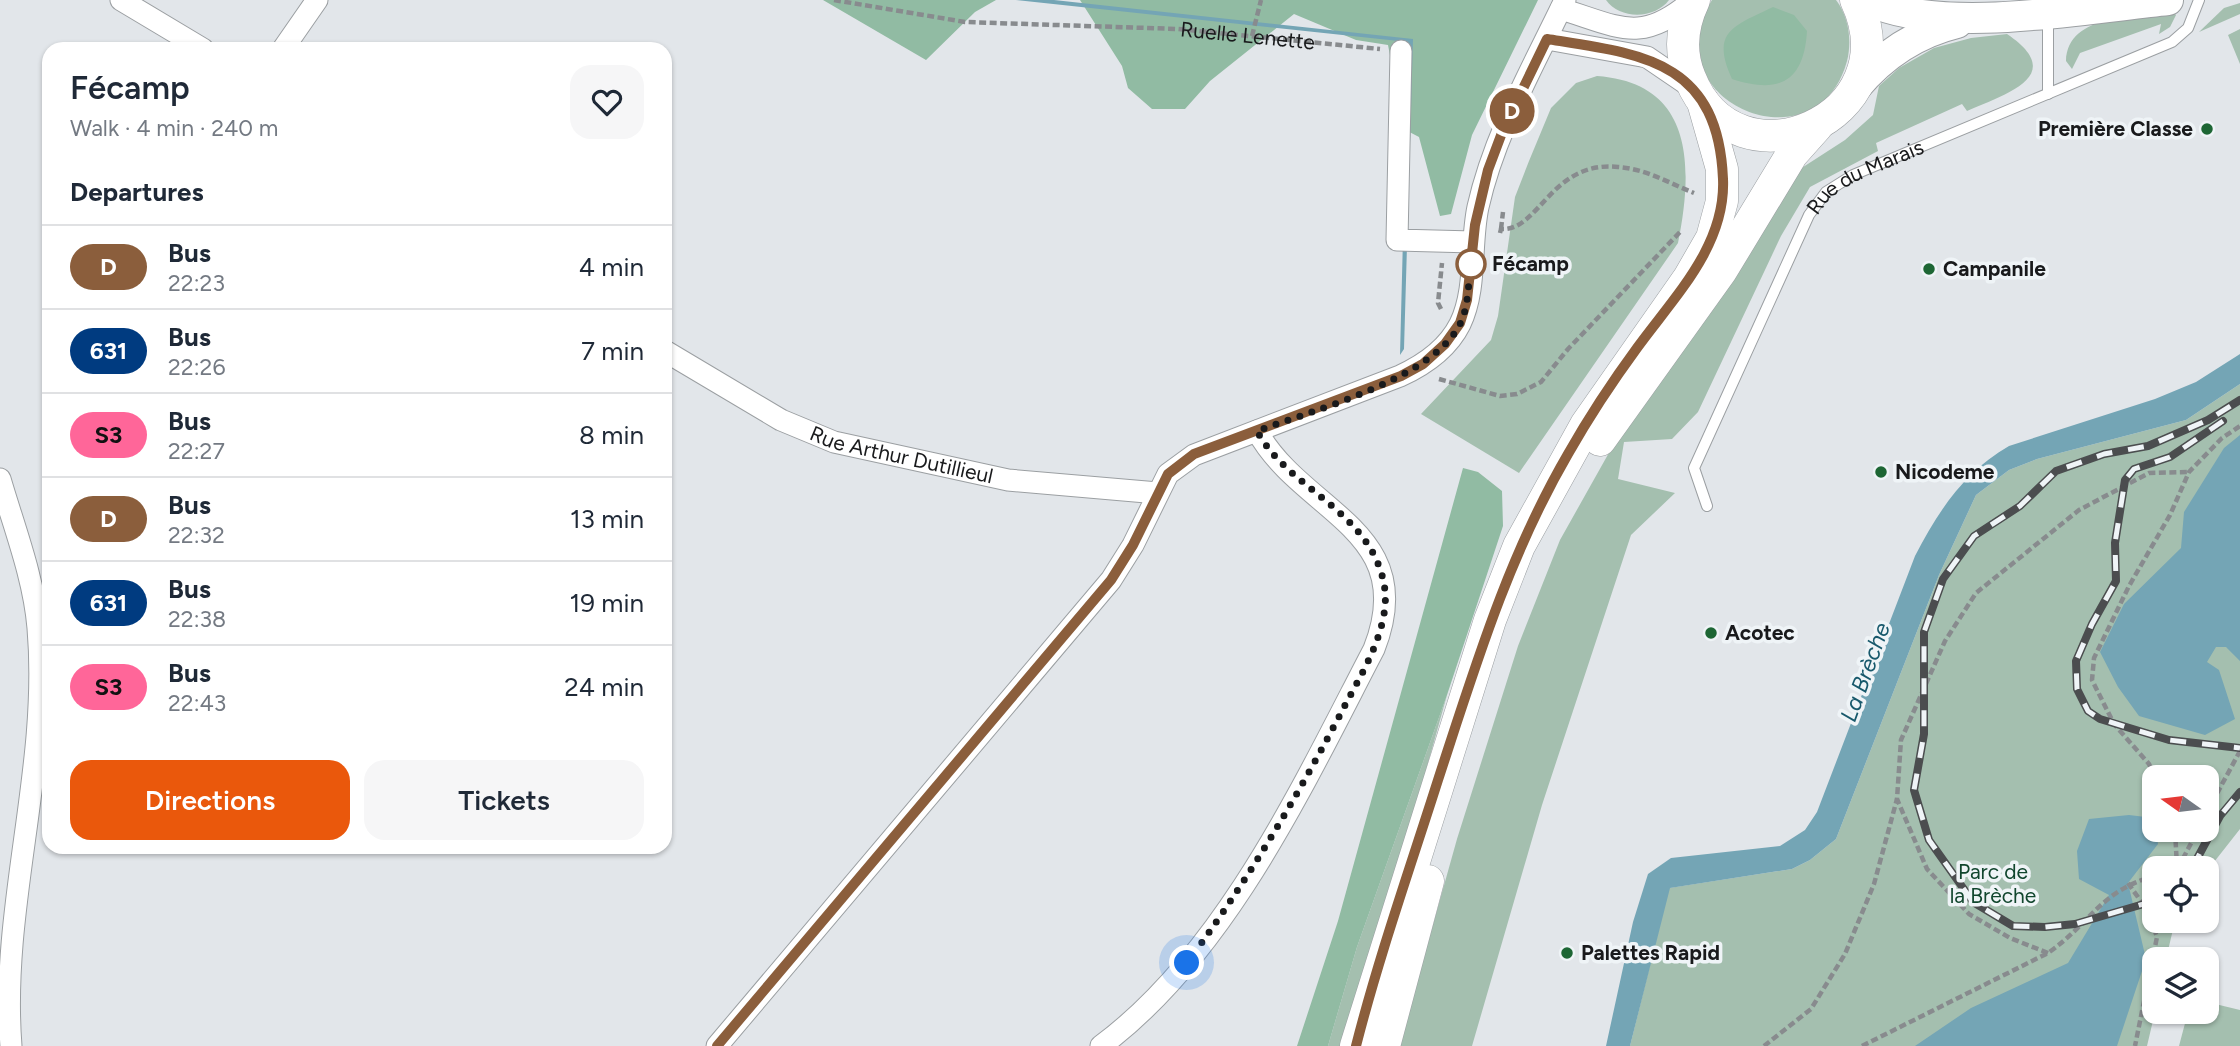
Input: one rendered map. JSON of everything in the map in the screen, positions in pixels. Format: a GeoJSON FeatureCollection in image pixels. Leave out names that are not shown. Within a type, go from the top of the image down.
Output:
{"type":"FeatureCollection","features":[{"type":"Feature","properties":{"kind":"main road"},"geometry":{"type":"LineString","coordinates":[[1356,1046],[1486,632],[1519,546],[1586,425],[1706,251],[1722,201],[1720,154],[1683,50],[1686,19],[1694,0]]}},
{"type":"Feature","properties":{"kind":"main road"},"geometry":{"type":"LineString","coordinates":[[1384,1046],[1447,818],[1509,627],[1547,535],[1600,441],[1721,271],[1792,154],[1817,126],[1836,113],[1856,87],[1864,68],[1867,38],[1856,0]]}},
{"type":"Feature","properties":{"kind":"main road"},"geometry":{"type":"LineString","coordinates":[[1699,96],[1732,126],[1756,134],[1781,136],[1817,126]]}},
{"type":"Feature","properties":{"kind":"street"},"geometry":{"type":"LineString","coordinates":[[121,0],[191,42]]}},
{"type":"Feature","properties":{"kind":"street"},"geometry":{"type":"LineString","coordinates":[[288,42],[317,0]]}},
{"type":"Feature","properties":{"kind":"street"},"geometry":{"type":"LineString","coordinates":[[717,1046],[1111,580],[1133,545],[1168,474],[1184,459],[1401,376],[1423,364],[1445,344],[1460,323],[1467,300],[1478,207],[1494,152],[1563,4],[1620,27],[1642,29],[1668,19],[1694,0]]}},
{"type":"Feature","properties":{"kind":"street"},"geometry":{"type":"LineString","coordinates":[[1868,0],[1905,13],[1973,18],[2168,0]]}},
{"type":"Feature","properties":{"kind":"street"},"geometry":{"type":"LineString","coordinates":[[1856,87],[1869,71],[1907,42],[1943,26],[1973,18]]}},
{"type":"Feature","properties":{"kind":"street"},"geometry":{"type":"LineString","coordinates":[[1547,39],[1647,57],[1699,96]]}},
{"type":"Feature","properties":{"kind":"street"},"geometry":{"type":"LineString","coordinates":[[1401,51],[1397,240],[1473,242]]}},
{"type":"Feature","properties":{"kind":"street","name":"Rue Arthur Dutillieul"},"geometry":{"type":"LineString","coordinates":[[672,355],[781,420],[834,443],[1018,482],[1158,493]]}},
{"type":"Feature","properties":{"kind":"street"},"geometry":{"type":"LineString","coordinates":[[1101,1046],[1135,1020],[1162,994],[1224,912],[1299,794],[1374,649],[1381,626],[1385,588],[1372,551],[1354,529],[1270,453],[1257,431]]}},
{"type":"Feature","properties":{"kind":"street"},"geometry":{"type":"LineString","coordinates":[[0,479],[8,534],[42,608],[38,719],[10,962],[11,1046]]}},
{"type":"Feature","properties":{"kind":"lane","name":"Rue du Marais"},"geometry":{"type":"LineString","coordinates":[[1707,506],[1694,468],[1796,239],[1822,197],[1853,175],[2172,42],[2188,28],[2199,0]]}},
{"type":"Feature","properties":{"kind":"lane"},"geometry":{"type":"LineString","coordinates":[[2048,11],[2048,94]]}},
{"type":"Feature","properties":{"kind":"path","name":"Ruelle Lenette"},"geometry":{"type":"LineString","coordinates":[[834,0],[965,22],[1178,29],[1401,51]]}},
{"type":"Feature","properties":{"kind":"path"},"geometry":{"type":"LineString","coordinates":[[1252,36],[1261,0]]}},
{"type":"Feature","properties":{"kind":"path"},"geometry":{"type":"LineString","coordinates":[[1499,242],[1501,229],[1509,230],[1533,216],[1565,178],[1590,169],[1615,166],[1640,170],[1671,185],[1722,201]]}},
{"type":"Feature","properties":{"kind":"path"},"geometry":{"type":"LineString","coordinates":[[1423,364],[1430,375],[1440,380],[1500,396],[1517,394],[1542,382],[1568,349],[1688,225]]}},
{"type":"Feature","properties":{"kind":"path"},"geometry":{"type":"LineString","coordinates":[[1444,242],[1438,303],[1445,317]]}},
{"type":"Feature","properties":{"kind":"path"},"geometry":{"type":"LineString","coordinates":[[1440,380],[1448,371]]}},
{"type":"Feature","properties":{"kind":"path"},"geometry":{"type":"LineString","coordinates":[[2149,765],[2113,724],[2092,680],[2094,657],[2129,586],[2170,515],[2189,472],[2222,438],[2240,426]]}},
{"type":"Feature","properties":{"kind":"path"},"geometry":{"type":"LineString","coordinates":[[1764,1046],[1811,1009],[1845,954],[1874,884],[1897,799],[1901,740],[1945,640],[1976,593],[2079,510],[2149,473],[2189,472]]}},
{"type":"Feature","properties":{"kind":"path"},"geometry":{"type":"LineString","coordinates":[[2219,790],[2240,751]]}},
{"type":"Feature","properties":{"kind":"path"},"geometry":{"type":"LineString","coordinates":[[1897,799],[1927,869],[1969,914],[2010,938],[2048,953]]}},
{"type":"Feature","properties":{"kind":"path"},"geometry":{"type":"LineString","coordinates":[[1862,1046],[2048,953],[2072,937],[2110,895],[2128,883],[2142,879]]}},
{"type":"Feature","properties":{"kind":"path"},"geometry":{"type":"LineString","coordinates":[[2128,883],[2147,910],[2157,937],[2135,1046]]}},
{"type":"Feature","properties":{"kind":"green space"},"geometry":{"type":"Polygon","coordinates":[[[823,0],[996,0],[975,12],[926,60],[823,0]]]}},
{"type":"Feature","properties":{"kind":"green space"},"geometry":{"type":"Polygon","coordinates":[[[1080,0],[1538,0],[1472,135],[1451,214],[1440,216],[1419,137],[1394,124],[1393,71],[1388,45],[1356,40],[1294,14],[1210,81],[1185,109],[1152,109],[1128,88],[1122,66],[1080,0]]]}},
{"type":"Feature","properties":{"kind":"green space"},"geometry":{"type":"Polygon","coordinates":[[[1606,0],[1669,0],[1655,11],[1638,15],[1620,11],[1606,0]]]}},
{"type":"Feature","properties":{"kind":"green space"},"geometry":{"type":"Polygon","coordinates":[[[1712,0],[1836,0],[1847,21],[1849,45],[1847,61],[1830,94],[1804,113],[1774,117],[1745,110],[1719,93],[1702,68],[1698,36],[1712,0]]]}},
{"type":"Feature","properties":{"kind":"green space"},"geometry":{"type":"Polygon","coordinates":[[[2240,3],[2240,14],[2199,32],[2224,8],[2240,3]]]}},
{"type":"Feature","properties":{"kind":"green space"},"geometry":{"type":"Polygon","coordinates":[[[1773,7],[1794,15],[1807,31],[1800,63],[1786,80],[1775,84],[1763,85],[1732,79],[1726,63],[1725,40],[1737,25],[1773,7]]]}},
{"type":"Feature","properties":{"kind":"green space"},"geometry":{"type":"Polygon","coordinates":[[[2176,15],[2170,27],[2159,34],[2161,24],[2080,53],[2072,69],[2066,61],[2070,45],[2079,34],[2092,26],[2125,17],[2176,15]]]}},
{"type":"Feature","properties":{"kind":"green space"},"geometry":{"type":"Polygon","coordinates":[[[2240,29],[2240,64],[2228,35],[2240,29]]]}},
{"type":"Feature","properties":{"kind":"green space"},"geometry":{"type":"Polygon","coordinates":[[[2007,34],[2025,49],[2032,61],[2032,72],[2024,82],[1998,98],[1967,111],[1962,104],[1876,143],[1878,151],[1810,187],[1781,236],[1698,412],[1672,439],[1624,442],[1618,479],[1675,493],[1631,535],[1542,805],[1472,1046],[1399,1046],[1457,839],[1518,646],[1560,540],[1615,442],[1797,171],[1845,140],[1873,115],[1879,86],[1899,68],[1934,48],[1971,38],[2007,34]]]}},
{"type":"Feature","properties":{"kind":"green space"},"geometry":{"type":"Polygon","coordinates":[[[1597,76],[1629,82],[1653,94],[1670,112],[1680,134],[1685,159],[1683,215],[1678,243],[1519,473],[1421,414],[1491,340],[1498,316],[1515,197],[1529,161],[1551,108],[1576,83],[1597,76]]]}},
{"type":"Feature","properties":{"kind":"green space","name":"Parc de la Brèche"},"geometry":{"type":"Polygon","coordinates":[[[2240,384],[2240,829],[2219,856],[2142,856],[2142,933],[2172,933],[2169,947],[2142,947],[2142,1024],[2152,1024],[2147,1046],[1630,1046],[1669,888],[1792,869],[1810,860],[1836,839],[1939,575],[1976,495],[2009,470],[2037,459],[2186,420],[2240,384]]]}},
{"type":"Feature","properties":{"kind":"green space"},"geometry":{"type":"Polygon","coordinates":[[[1463,468],[1478,472],[1502,491],[1503,526],[1447,695],[1357,947],[1328,1046],[1297,1046],[1338,921],[1463,468]]]}},
{"type":"Feature","properties":{"kind":"green space"},"geometry":{"type":"Polygon","coordinates":[[[1447,695],[1382,928],[1345,1046],[1328,1046],[1357,947],[1447,695]]]}},
{"type":"Feature","properties":{"kind":"green space"},"geometry":{"type":"Polygon","coordinates":[[[2219,1005],[2240,1010],[2240,1046],[2179,1046],[2185,1024],[2219,1024],[2219,1005]]]}},
{"type":"Feature","properties":{"kind":"water"},"geometry":{"type":"Polygon","coordinates":[[[1016,0],[1054,0],[1413,39],[1404,349],[1400,355],[1408,42],[1016,0]]]}},
{"type":"Feature","properties":{"kind":"water"},"geometry":{"type":"Polygon","coordinates":[[[2240,354],[2240,384],[2186,420],[2037,459],[2009,470],[1976,495],[1939,575],[1836,839],[1810,860],[1792,869],[1670,888],[1630,1046],[1606,1046],[1633,922],[1648,874],[1671,858],[1780,846],[1805,830],[1817,812],[1915,556],[1943,508],[1966,480],[2009,446],[2155,399],[2196,382],[2240,354]]]}},
{"type":"Feature","properties":{"kind":"water"},"geometry":{"type":"Polygon","coordinates":[[[2240,435],[2240,661],[2226,647],[2216,647],[2207,662],[2219,670],[2235,719],[2205,735],[2139,716],[2118,687],[2100,652],[2124,604],[2181,548],[2184,512],[2224,448],[2240,435]]]}},
{"type":"Feature","properties":{"kind":"water"},"geometry":{"type":"Polygon","coordinates":[[[2129,815],[2142,817],[2142,842],[2158,844],[2149,856],[2142,856],[2142,865],[2128,883],[2143,947],[2142,971],[2117,1046],[1915,1046],[1971,1008],[2068,963],[2109,895],[2079,879],[2077,851],[2089,819],[2129,815]]]}},
{"type":"Feature","properties":{"kind":"railway"},"geometry":{"type":"LineString","coordinates":[[2142,904],[2075,924],[2045,927],[2013,926],[1973,902],[1929,840],[1914,790],[1924,734],[1924,632],[1943,579],[1974,536],[2020,506],[2056,471],[2104,454],[2148,446],[2208,420],[2240,400]]}},
{"type":"Feature","properties":{"kind":"railway"},"geometry":{"type":"LineString","coordinates":[[2223,421],[2170,457],[2134,469],[2125,480],[2115,543],[2116,581],[2092,624],[2076,661],[2077,689],[2088,711],[2100,719],[2169,740],[2240,748]]}},
{"type":"Feature","properties":{"kind":"railway"},"geometry":{"type":"LineString","coordinates":[[2198,856],[2220,816],[2240,792]]}},
{"type":"Feature","properties":{"kind":"bus line","name":"D"},"geometry":{"type":"LineString","coordinates":[[717,1046],[1111,580],[1133,545],[1168,474],[1176,465],[1194,454],[1401,376],[1437,352],[1454,333],[1467,300],[1475,225],[1488,170],[1503,130],[1547,39],[1637,54],[1658,62],[1695,90],[1703,102],[1720,154],[1723,183],[1721,211],[1699,264],[1620,373],[1570,449],[1519,546],[1482,643],[1376,974],[1356,1046]]}},
{"type":"Feature","properties":{"kind":"place","name":"Première Classe"},"geometry":{"type":"Point","coordinates":[2207,129]}},
{"type":"Feature","properties":{"kind":"place","name":"Fécamp"},"geometry":{"type":"Point","coordinates":[1471,264]}},
{"type":"Feature","properties":{"kind":"place","name":"Campanile"},"geometry":{"type":"Point","coordinates":[1929,269]}},
{"type":"Feature","properties":{"kind":"place","name":"Nicodeme"},"geometry":{"type":"Point","coordinates":[1881,472]}},
{"type":"Feature","properties":{"kind":"place","name":"Acotec"},"geometry":{"type":"Point","coordinates":[1711,633]}},
{"type":"Feature","properties":{"kind":"place","name":"Palettes Rapid"},"geometry":{"type":"Point","coordinates":[1567,953]}},
{"type":"Feature","properties":{"kind":"route"},"geometry":{"type":"LineString","coordinates":[[1187,963],[1224,912],[1299,794],[1374,649],[1386,601],[1383,577],[1372,551],[1354,529],[1270,453],[1257,431],[1401,376],[1423,364],[1445,344],[1460,323],[1467,300],[1471,264]]}},
{"type":"Feature","properties":{"kind":"water label","name":"La Brèche"},"geometry":{"type":"Point","coordinates":[1865,672]}}]}
